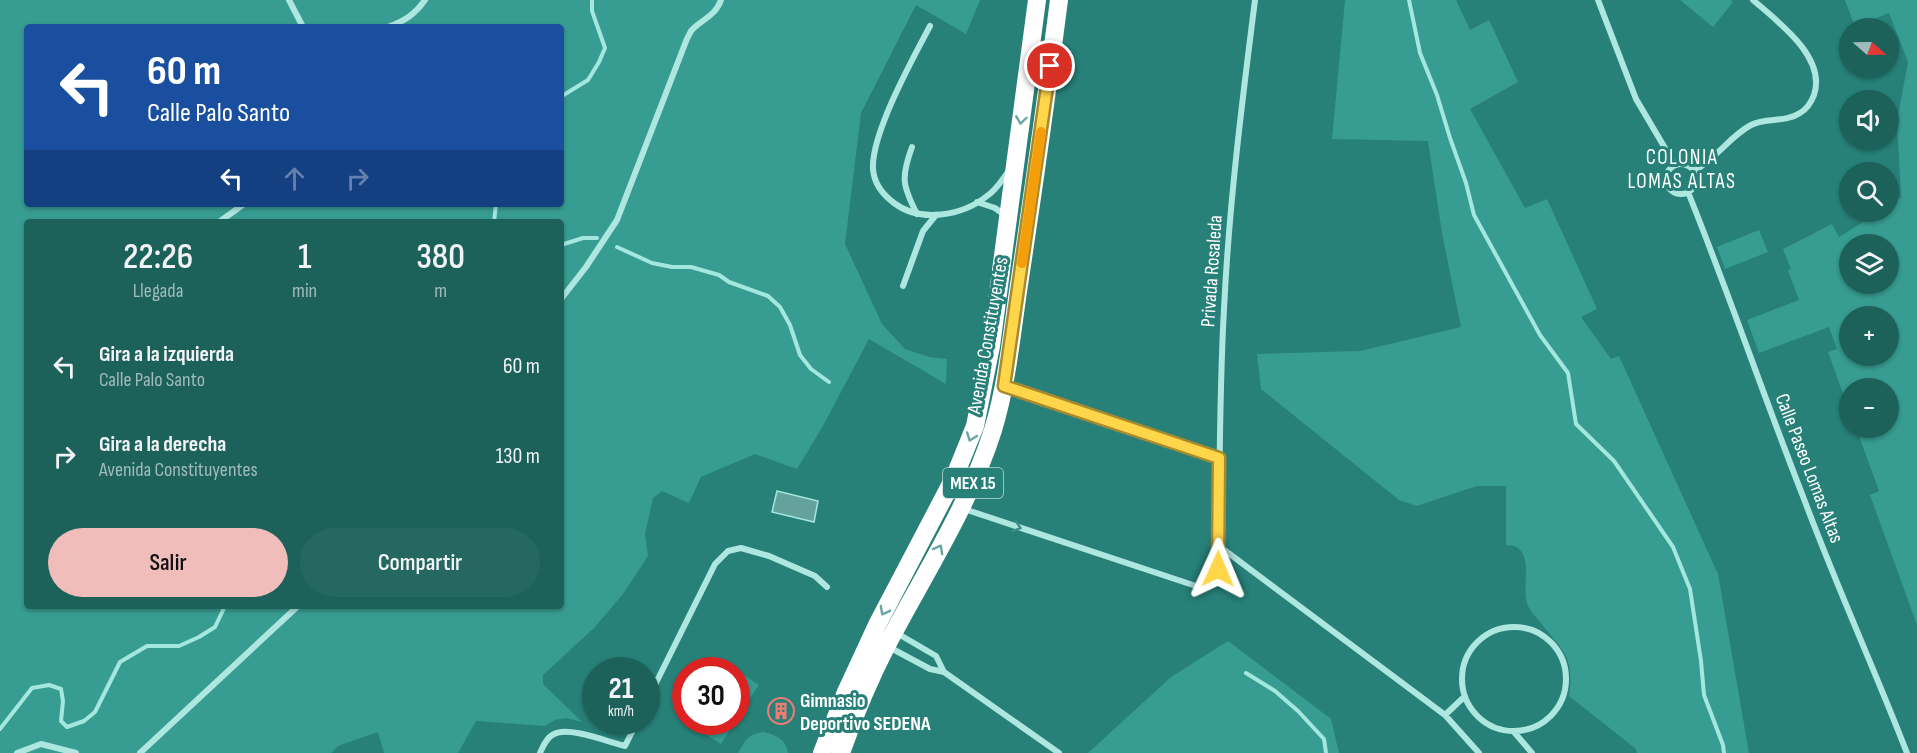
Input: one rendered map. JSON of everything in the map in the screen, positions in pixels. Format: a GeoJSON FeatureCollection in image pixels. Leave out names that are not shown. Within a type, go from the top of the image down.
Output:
{"type":"FeatureCollection","features":[{"type":"Feature","properties":{"kind":"highway","name":"Avenida Constituyentes"},"geometry":{"type":"LineString","coordinates":[[822,753],[876,625],[954,478],[975,426],[992,346],[1037,0]]}},
{"type":"Feature","properties":{"kind":"highway","name":"Avenida Constituyentes"},"geometry":{"type":"LineString","coordinates":[[841,753],[851,725],[891,639],[962,508],[989,440],[1004,386],[1034,190],[1059,0]]}},
{"type":"Feature","properties":{"kind":"street"},"geometry":{"type":"LineString","coordinates":[[289,0],[301,24]]}},
{"type":"Feature","properties":{"kind":"street"},"geometry":{"type":"LineString","coordinates":[[397,24],[416,12],[425,0]]}},
{"type":"Feature","properties":{"kind":"street"},"geometry":{"type":"LineString","coordinates":[[564,295],[617,220],[682,49],[692,30],[706,20],[720,5],[721,0]]}},
{"type":"Feature","properties":{"kind":"street","name":"Privada Rosaleda"},"geometry":{"type":"LineString","coordinates":[[962,508],[1199,587],[1213,583],[1218,569],[1219,546],[1219,458],[1224,308],[1240,119],[1255,0]]}},
{"type":"Feature","properties":{"kind":"street"},"geometry":{"type":"LineString","coordinates":[[1598,0],[1636,99],[1675,165]]}},
{"type":"Feature","properties":{"kind":"street"},"geometry":{"type":"LineString","coordinates":[[1694,171],[1707,164],[1738,134],[1753,124],[1783,120],[1797,115],[1812,102],[1816,79],[1807,53],[1796,39],[1753,0]]}},
{"type":"Feature","properties":{"kind":"street"},"geometry":{"type":"LineString","coordinates":[[930,26],[908,67],[886,117],[873,157],[873,172],[877,186],[898,206],[917,214],[936,215],[964,208],[993,191],[1016,162]]}},
{"type":"Feature","properties":{"kind":"street"},"geometry":{"type":"LineString","coordinates":[[912,147],[904,168],[904,183],[917,214]]}},
{"type":"Feature","properties":{"kind":"street"},"geometry":{"type":"LineString","coordinates":[[1683,164],[1694,171],[1695,183],[1688,192],[1676,193],[1667,185],[1667,174],[1675,165],[1683,164]]}},
{"type":"Feature","properties":{"kind":"street","name":"Calle Paseo Lomas Altas"},"geometry":{"type":"LineString","coordinates":[[1688,192],[1719,268],[1828,563],[1907,753]]}},
{"type":"Feature","properties":{"kind":"street"},"geometry":{"type":"LineString","coordinates":[[976,202],[1000,211],[1008,218]]}},
{"type":"Feature","properties":{"kind":"street"},"geometry":{"type":"LineString","coordinates":[[223,219],[240,207]]}},
{"type":"Feature","properties":{"kind":"street"},"geometry":{"type":"LineString","coordinates":[[903,286],[923,231],[936,215]]}},
{"type":"Feature","properties":{"kind":"street"},"geometry":{"type":"LineString","coordinates":[[1004,386],[1219,458]]}},
{"type":"Feature","properties":{"kind":"street"},"geometry":{"type":"LineString","coordinates":[[1219,546],[1445,715],[1479,753]]}},
{"type":"Feature","properties":{"kind":"street"},"geometry":{"type":"LineString","coordinates":[[660,675],[715,564],[728,551],[741,548],[770,556],[815,576],[826,587]]}},
{"type":"Feature","properties":{"kind":"street"},"geometry":{"type":"LineString","coordinates":[[140,753],[295,609]]}},
{"type":"Feature","properties":{"kind":"street"},"geometry":{"type":"LineString","coordinates":[[1513,627],[1529,629],[1544,636],[1556,648],[1563,662],[1566,679],[1563,695],[1556,710],[1545,722],[1530,729],[1514,732],[1498,730],[1483,722],[1472,711],[1464,697],[1461,680],[1464,664],[1471,649],[1482,637],[1497,630],[1513,627]]}},
{"type":"Feature","properties":{"kind":"street"},"geometry":{"type":"LineString","coordinates":[[891,639],[930,669],[944,672],[1059,753]]}},
{"type":"Feature","properties":{"kind":"street"},"geometry":{"type":"LineString","coordinates":[[891,639],[936,656],[944,672]]}},
{"type":"Feature","properties":{"kind":"street"},"geometry":{"type":"LineString","coordinates":[[1445,715],[1464,697]]}},
{"type":"Feature","properties":{"kind":"street"},"geometry":{"type":"LineString","coordinates":[[540,753],[553,734],[566,730],[582,734]]}},
{"type":"Feature","properties":{"kind":"street"},"geometry":{"type":"LineString","coordinates":[[1514,732],[1532,753]]}},
{"type":"Feature","properties":{"kind":"street"},"geometry":{"type":"LineString","coordinates":[[584,735],[625,746],[631,735]]}},
{"type":"Feature","properties":{"kind":"street"},"geometry":{"type":"LineString","coordinates":[[17,753],[41,744],[76,753]]}},
{"type":"Feature","properties":{"kind":"green space"},"geometry":{"type":"Polygon","coordinates":[[[0,0],[980,0],[966,34],[916,5],[861,113],[845,244],[882,324],[905,349],[929,357],[947,359],[946,384],[869,339],[823,426],[797,469],[755,454],[701,477],[689,503],[662,491],[653,498],[645,534],[648,556],[623,594],[594,628],[543,675],[543,684],[582,722],[566,718],[555,720],[545,726],[476,721],[458,753],[384,753],[378,732],[338,746],[331,753],[0,753],[0,0]]]}},
{"type":"Feature","properties":{"kind":"green space"},"geometry":{"type":"Polygon","coordinates":[[[1345,0],[1456,0],[1470,30],[1489,20],[1518,82],[1470,109],[1525,208],[1547,199],[1597,309],[1581,317],[1611,359],[1619,356],[1718,574],[1749,753],[1637,753],[1636,749],[1569,696],[1570,672],[1565,654],[1528,606],[1526,567],[1522,552],[1516,547],[1506,545],[1506,486],[1477,486],[1417,506],[1399,500],[1261,389],[1257,354],[1360,351],[1461,327],[1442,233],[1428,141],[1332,139],[1345,0]]]}},
{"type":"Feature","properties":{"kind":"green space"},"geometry":{"type":"Polygon","coordinates":[[[1680,0],[1731,0],[1733,2],[1713,27],[1680,0]]]}},
{"type":"Feature","properties":{"kind":"green space"},"geometry":{"type":"Polygon","coordinates":[[[1845,0],[1917,0],[1917,625],[1870,495],[1879,491],[1860,438],[1899,438],[1899,378],[1839,378],[1839,382],[1828,352],[1837,349],[1829,327],[1759,353],[1747,320],[1799,300],[1783,249],[1832,224],[1839,237],[1839,294],[1899,294],[1899,234],[1844,234],[1863,222],[1899,222],[1899,198],[1901,197],[1899,110],[1908,62],[1899,39],[1899,18],[1891,18],[1889,13],[1877,18],[1852,18],[1845,0]]]}},
{"type":"Feature","properties":{"kind":"green space"},"geometry":{"type":"Polygon","coordinates":[[[1759,230],[1768,252],[1725,269],[1717,247],[1759,230]]]}},
{"type":"Feature","properties":{"kind":"green space"},"geometry":{"type":"Polygon","coordinates":[[[1228,641],[1331,719],[1339,753],[1088,753],[1171,677],[1228,641]]]}},
{"type":"Feature","properties":{"kind":"green space"},"geometry":{"type":"Polygon","coordinates":[[[750,679],[759,685],[750,698],[750,679]]]}},
{"type":"Feature","properties":{"kind":"green space"},"geometry":{"type":"Polygon","coordinates":[[[763,732],[780,738],[788,753],[738,753],[750,736],[763,732]]]}},
{"type":"Feature","properties":{"kind":"green space"},"geometry":{"type":"Polygon","coordinates":[[[707,735],[727,735],[721,744],[707,735]]]}},
{"type":"Feature","properties":{"kind":"water"},"geometry":{"type":"Polygon","coordinates":[[[777,491],[818,501],[814,522],[772,512],[777,491]]]}},
{"type":"Feature","properties":{"kind":"waterway"},"geometry":{"type":"LineString","coordinates":[[564,95],[588,80],[605,48],[592,11],[592,0]]}},
{"type":"Feature","properties":{"kind":"waterway"},"geometry":{"type":"LineString","coordinates":[[1409,0],[1420,53],[1437,95],[1474,215],[1540,335],[1568,373],[1576,424],[1614,461],[1673,547],[1690,589],[1704,695],[1724,753]]}},
{"type":"Feature","properties":{"kind":"waterway"},"geometry":{"type":"LineString","coordinates":[[494,219],[496,207]]}},
{"type":"Feature","properties":{"kind":"waterway"},"geometry":{"type":"LineString","coordinates":[[564,244],[583,238],[597,238]]}},
{"type":"Feature","properties":{"kind":"waterway"},"geometry":{"type":"LineString","coordinates":[[617,247],[652,263],[672,267],[691,267],[719,275],[729,282],[768,296],[780,307],[790,325],[800,355],[811,369],[829,382]]}},
{"type":"Feature","properties":{"kind":"waterway"},"geometry":{"type":"LineString","coordinates":[[0,729],[32,688],[49,685],[61,689],[63,701],[61,721],[67,727],[84,721],[95,712],[120,662],[147,646],[179,646],[199,637],[215,627],[224,609]]}},
{"type":"Feature","properties":{"kind":"waterway"},"geometry":{"type":"LineString","coordinates":[[1246,673],[1275,691],[1298,711],[1324,739],[1326,753]]}},
{"type":"Feature","properties":{"kind":"slow traffic"},"geometry":{"type":"LineString","coordinates":[[1022,263],[1041,132]]}},
{"type":"Feature","properties":{"kind":"place","name":"Gimnasio Deportivo SEDENA"},"geometry":{"type":"Point","coordinates":[781,711]}},
{"type":"Feature","properties":{"kind":"district","name":"COLONIA LOMAS ALTAS"},"geometry":{"type":"Point","coordinates":[1682,169]}},
{"type":"Feature","properties":{"kind":"route"},"geometry":{"type":"LineString","coordinates":[[1050,66],[1034,190],[1004,386],[1219,458],[1218,569]]}}]}
